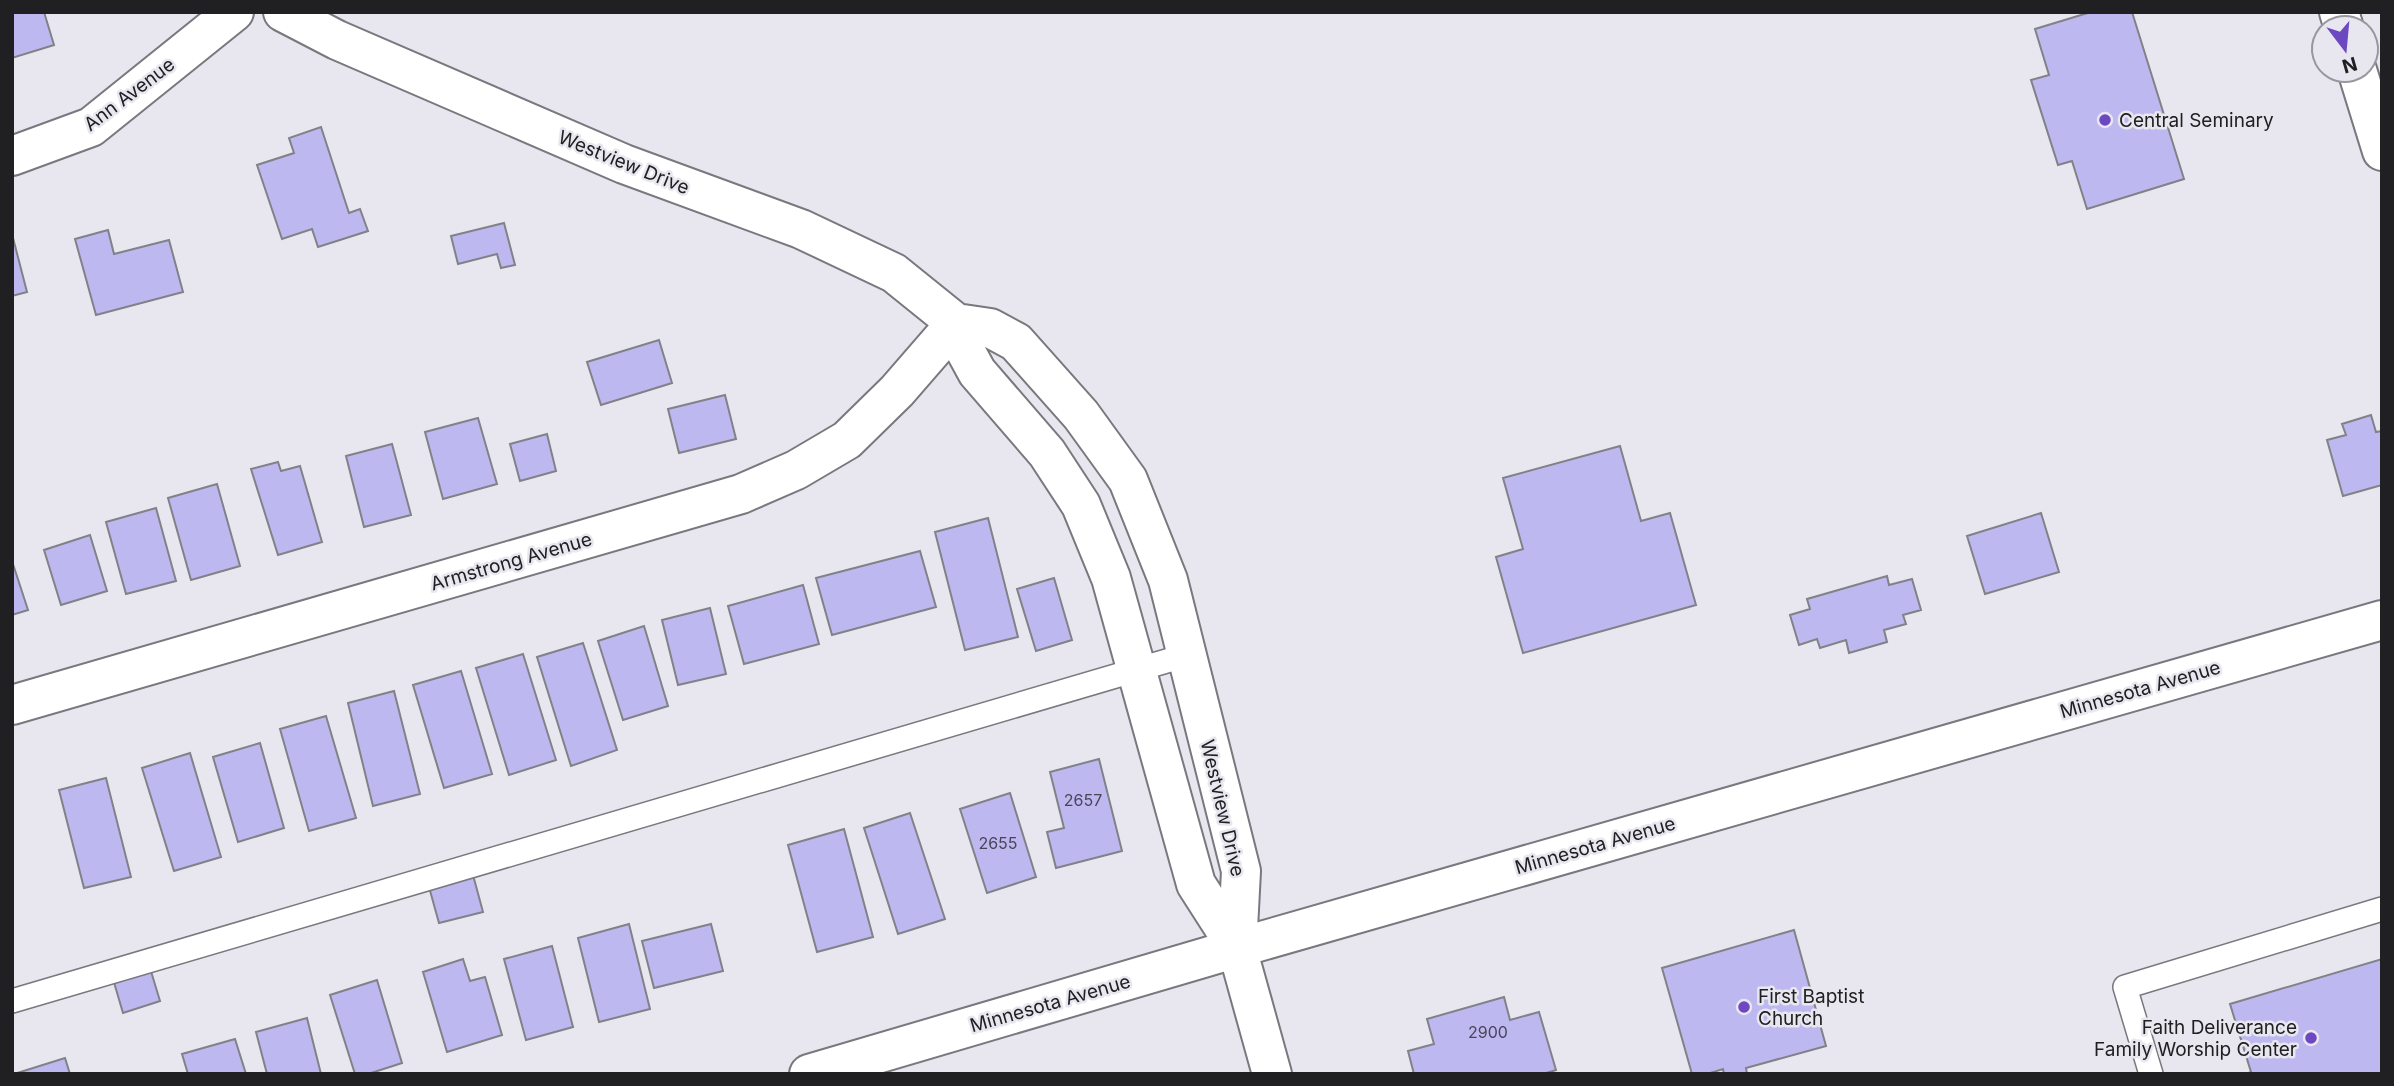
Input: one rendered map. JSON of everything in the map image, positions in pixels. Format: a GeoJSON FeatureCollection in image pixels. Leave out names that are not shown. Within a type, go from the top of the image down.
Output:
{"type":"FeatureCollection","features":[{"type":"Feature","properties":{"kind":"main road","name":"Ann Avenue"},"geometry":{"type":"LineString","coordinates":[[12,156],[91,127],[234,12]]}},
{"type":"Feature","properties":{"kind":"main road","name":"Westview Drive"},"geometry":{"type":"LineString","coordinates":[[283,12],[337,40],[624,164],[801,229],[894,273],[956,323],[990,328],[1016,342],[1082,415],[1128,480],[1168,580],[1241,871],[1237,948]]}},
{"type":"Feature","properties":{"kind":"main road"},"geometry":{"type":"LineString","coordinates":[[2361,84],[2382,151]]}},
{"type":"Feature","properties":{"kind":"main road"},"geometry":{"type":"LineString","coordinates":[[956,323],[965,350],[977,372],[1047,453],[1081,505],[1111,578],[1196,884],[1237,948],[1272,1074]]}},
{"type":"Feature","properties":{"kind":"main road","name":"Armstrong Avenue"},"geometry":{"type":"LineString","coordinates":[[12,705],[741,494],[796,470],[847,440],[897,391],[956,323]]}},
{"type":"Feature","properties":{"kind":"main road","name":"Minnesota Avenue"},"geometry":{"type":"LineString","coordinates":[[810,1074],[1237,948],[2382,620]]}},
{"type":"Feature","properties":{"kind":"lane"},"geometry":{"type":"LineString","coordinates":[[12,1001],[1187,655]]}},
{"type":"Feature","properties":{"kind":"lane"},"geometry":{"type":"LineString","coordinates":[[2151,1074],[2125,987],[2382,909]]}},
{"type":"Feature","properties":{"kind":"building"},"geometry":{"type":"Polygon","coordinates":[[[12,12],[44,12],[54,45],[12,58],[12,12]]]}},
{"type":"Feature","properties":{"kind":"building","name":"Central Seminary"},"geometry":{"type":"Polygon","coordinates":[[[2091,12],[2132,12],[2184,179],[2087,209],[2072,161],[2058,165],[2031,80],[2049,75],[2035,29],[2091,12]]]}},
{"type":"Feature","properties":{"kind":"building"},"geometry":{"type":"Polygon","coordinates":[[[321,127],[349,213],[360,209],[368,231],[318,247],[312,229],[282,239],[257,165],[294,153],[289,138],[321,127]]]}},
{"type":"Feature","properties":{"kind":"building"},"geometry":{"type":"Polygon","coordinates":[[[504,223],[515,265],[501,268],[497,254],[458,264],[451,236],[504,223]]]}},
{"type":"Feature","properties":{"kind":"building"},"geometry":{"type":"Polygon","coordinates":[[[108,230],[114,254],[169,240],[183,292],[96,315],[75,239],[108,230]]]}},
{"type":"Feature","properties":{"kind":"building"},"geometry":{"type":"Polygon","coordinates":[[[12,234],[27,292],[12,296],[12,234]]]}},
{"type":"Feature","properties":{"kind":"building"},"geometry":{"type":"Polygon","coordinates":[[[659,340],[672,383],[601,405],[587,362],[659,340]]]}},
{"type":"Feature","properties":{"kind":"building"},"geometry":{"type":"Polygon","coordinates":[[[725,395],[736,439],[679,453],[668,409],[725,395]]]}},
{"type":"Feature","properties":{"kind":"building"},"geometry":{"type":"Polygon","coordinates":[[[2371,415],[2376,432],[2382,431],[2382,485],[2343,496],[2327,440],[2346,435],[2342,424],[2371,415]]]}},
{"type":"Feature","properties":{"kind":"building"},"geometry":{"type":"Polygon","coordinates":[[[478,418],[497,484],[443,499],[425,432],[478,418]]]}},
{"type":"Feature","properties":{"kind":"building"},"geometry":{"type":"Polygon","coordinates":[[[547,434],[556,471],[520,481],[510,444],[547,434]]]}},
{"type":"Feature","properties":{"kind":"building"},"geometry":{"type":"Polygon","coordinates":[[[392,444],[411,515],[364,527],[346,456],[392,444]]]}},
{"type":"Feature","properties":{"kind":"building"},"geometry":{"type":"Polygon","coordinates":[[[1620,446],[1641,521],[1670,513],[1696,605],[1523,653],[1496,557],[1523,549],[1503,478],[1620,446]]]}},
{"type":"Feature","properties":{"kind":"building"},"geometry":{"type":"Polygon","coordinates":[[[278,462],[281,471],[300,466],[322,542],[278,555],[251,469],[278,462]]]}},
{"type":"Feature","properties":{"kind":"building"},"geometry":{"type":"Polygon","coordinates":[[[217,484],[240,566],[191,580],[168,498],[217,484]]]}},
{"type":"Feature","properties":{"kind":"building"},"geometry":{"type":"Polygon","coordinates":[[[156,508],[176,581],[126,594],[106,522],[156,508]]]}},
{"type":"Feature","properties":{"kind":"building"},"geometry":{"type":"Polygon","coordinates":[[[2041,513],[2059,572],[1985,594],[1967,536],[2041,513]]]}},
{"type":"Feature","properties":{"kind":"building"},"geometry":{"type":"Polygon","coordinates":[[[988,518],[1018,637],[965,650],[935,532],[988,518]]]}},
{"type":"Feature","properties":{"kind":"building"},"geometry":{"type":"Polygon","coordinates":[[[90,535],[107,591],[61,605],[44,550],[90,535]]]}},
{"type":"Feature","properties":{"kind":"building"},"geometry":{"type":"Polygon","coordinates":[[[920,551],[936,607],[832,635],[816,578],[920,551]]]}},
{"type":"Feature","properties":{"kind":"building"},"geometry":{"type":"Polygon","coordinates":[[[12,561],[28,610],[12,615],[12,561]]]}},
{"type":"Feature","properties":{"kind":"building"},"geometry":{"type":"Polygon","coordinates":[[[1887,576],[1889,585],[1912,579],[1921,610],[1903,615],[1906,624],[1884,630],[1887,642],[1849,653],[1846,640],[1820,648],[1817,639],[1799,645],[1790,615],[1810,609],[1807,599],[1887,576]]]}},
{"type":"Feature","properties":{"kind":"building"},"geometry":{"type":"Polygon","coordinates":[[[1054,578],[1072,640],[1036,651],[1017,589],[1054,578]]]}},
{"type":"Feature","properties":{"kind":"building"},"geometry":{"type":"Polygon","coordinates":[[[803,585],[819,644],[744,664],[728,606],[803,585]]]}},
{"type":"Feature","properties":{"kind":"building"},"geometry":{"type":"Polygon","coordinates":[[[710,608],[726,674],[678,685],[662,620],[710,608]]]}},
{"type":"Feature","properties":{"kind":"building"},"geometry":{"type":"Polygon","coordinates":[[[644,626],[668,706],[623,720],[598,641],[644,626]]]}},
{"type":"Feature","properties":{"kind":"building"},"geometry":{"type":"Polygon","coordinates":[[[583,643],[617,750],[571,766],[537,657],[583,643]]]}},
{"type":"Feature","properties":{"kind":"building"},"geometry":{"type":"Polygon","coordinates":[[[523,654],[556,760],[509,775],[476,668],[523,654]]]}},
{"type":"Feature","properties":{"kind":"building"},"geometry":{"type":"Polygon","coordinates":[[[461,671],[492,774],[444,788],[413,685],[461,671]]]}},
{"type":"Feature","properties":{"kind":"building"},"geometry":{"type":"Polygon","coordinates":[[[394,691],[420,794],[373,806],[348,703],[394,691]]]}},
{"type":"Feature","properties":{"kind":"building"},"geometry":{"type":"Polygon","coordinates":[[[326,716],[356,818],[309,831],[280,729],[326,716]]]}},
{"type":"Feature","properties":{"kind":"building"},"geometry":{"type":"Polygon","coordinates":[[[260,743],[284,828],[238,842],[213,757],[260,743]]]}},
{"type":"Feature","properties":{"kind":"building"},"geometry":{"type":"Polygon","coordinates":[[[190,753],[221,857],[174,871],[142,768],[190,753]]]}},
{"type":"Feature","properties":{"kind":"building"},"geometry":{"type":"Polygon","coordinates":[[[1099,759],[1122,851],[1056,868],[1047,832],[1064,828],[1050,772],[1099,759]]]}},
{"type":"Feature","properties":{"kind":"building"},"geometry":{"type":"Polygon","coordinates":[[[106,778],[131,877],[84,888],[59,790],[106,778]]]}},
{"type":"Feature","properties":{"kind":"building"},"geometry":{"type":"Polygon","coordinates":[[[1010,793],[1036,877],[987,893],[960,809],[1010,793]]]}},
{"type":"Feature","properties":{"kind":"building"},"geometry":{"type":"Polygon","coordinates":[[[910,813],[945,919],[898,934],[864,828],[910,813]]]}},
{"type":"Feature","properties":{"kind":"building"},"geometry":{"type":"Polygon","coordinates":[[[844,829],[873,937],[817,952],[788,845],[844,829]]]}},
{"type":"Feature","properties":{"kind":"building"},"geometry":{"type":"Polygon","coordinates":[[[473,875],[483,912],[439,923],[429,887],[473,875]]]}},
{"type":"Feature","properties":{"kind":"building"},"geometry":{"type":"Polygon","coordinates":[[[629,924],[650,1009],[599,1022],[578,938],[629,924]]]}},
{"type":"Feature","properties":{"kind":"building"},"geometry":{"type":"Polygon","coordinates":[[[711,924],[723,971],[654,988],[642,941],[711,924]]]}},
{"type":"Feature","properties":{"kind":"building","name":"First Baptist Church"},"geometry":{"type":"Polygon","coordinates":[[[1794,930],[1826,1046],[1746,1068],[1747,1074],[1724,1074],[1723,1069],[1707,1074],[1692,1074],[1662,968],[1794,930]]]}},
{"type":"Feature","properties":{"kind":"building"},"geometry":{"type":"Polygon","coordinates":[[[552,946],[573,1027],[526,1040],[504,959],[552,946]]]}},
{"type":"Feature","properties":{"kind":"building"},"geometry":{"type":"Polygon","coordinates":[[[463,959],[470,981],[485,977],[502,1035],[447,1052],[423,972],[463,959]]]}},
{"type":"Feature","properties":{"kind":"building","name":"Faith Deliverance Family Worship Center"},"geometry":{"type":"Polygon","coordinates":[[[2382,959],[2382,1074],[2246,1074],[2251,1072],[2230,1004],[2382,959]]]}},
{"type":"Feature","properties":{"kind":"building"},"geometry":{"type":"Polygon","coordinates":[[[150,968],[160,1001],[123,1013],[113,979],[150,968]]]}},
{"type":"Feature","properties":{"kind":"building"},"geometry":{"type":"Polygon","coordinates":[[[377,980],[402,1063],[368,1074],[355,1074],[330,995],[377,980]]]}},
{"type":"Feature","properties":{"kind":"building"},"geometry":{"type":"Polygon","coordinates":[[[1504,997],[1510,1020],[1539,1012],[1556,1070],[1543,1074],[1414,1074],[1408,1051],[1434,1044],[1427,1019],[1504,997]]]}},
{"type":"Feature","properties":{"kind":"building"},"geometry":{"type":"Polygon","coordinates":[[[307,1018],[321,1074],[267,1074],[256,1032],[307,1018]]]}},
{"type":"Feature","properties":{"kind":"building"},"geometry":{"type":"Polygon","coordinates":[[[235,1039],[246,1074],[188,1074],[182,1054],[235,1039]]]}},
{"type":"Feature","properties":{"kind":"building"},"geometry":{"type":"Polygon","coordinates":[[[65,1058],[70,1074],[14,1074],[65,1058]]]}},
{"type":"Feature","properties":{"kind":"place","name":"Central Seminary"},"geometry":{"type":"Point","coordinates":[2105,120]}},
{"type":"Feature","properties":{"kind":"place","name":"First Baptist Church"},"geometry":{"type":"Point","coordinates":[1744,1007]}},
{"type":"Feature","properties":{"kind":"place","name":"Faith Deliverance Family Worship Center"},"geometry":{"type":"Point","coordinates":[2311,1038]}}]}
